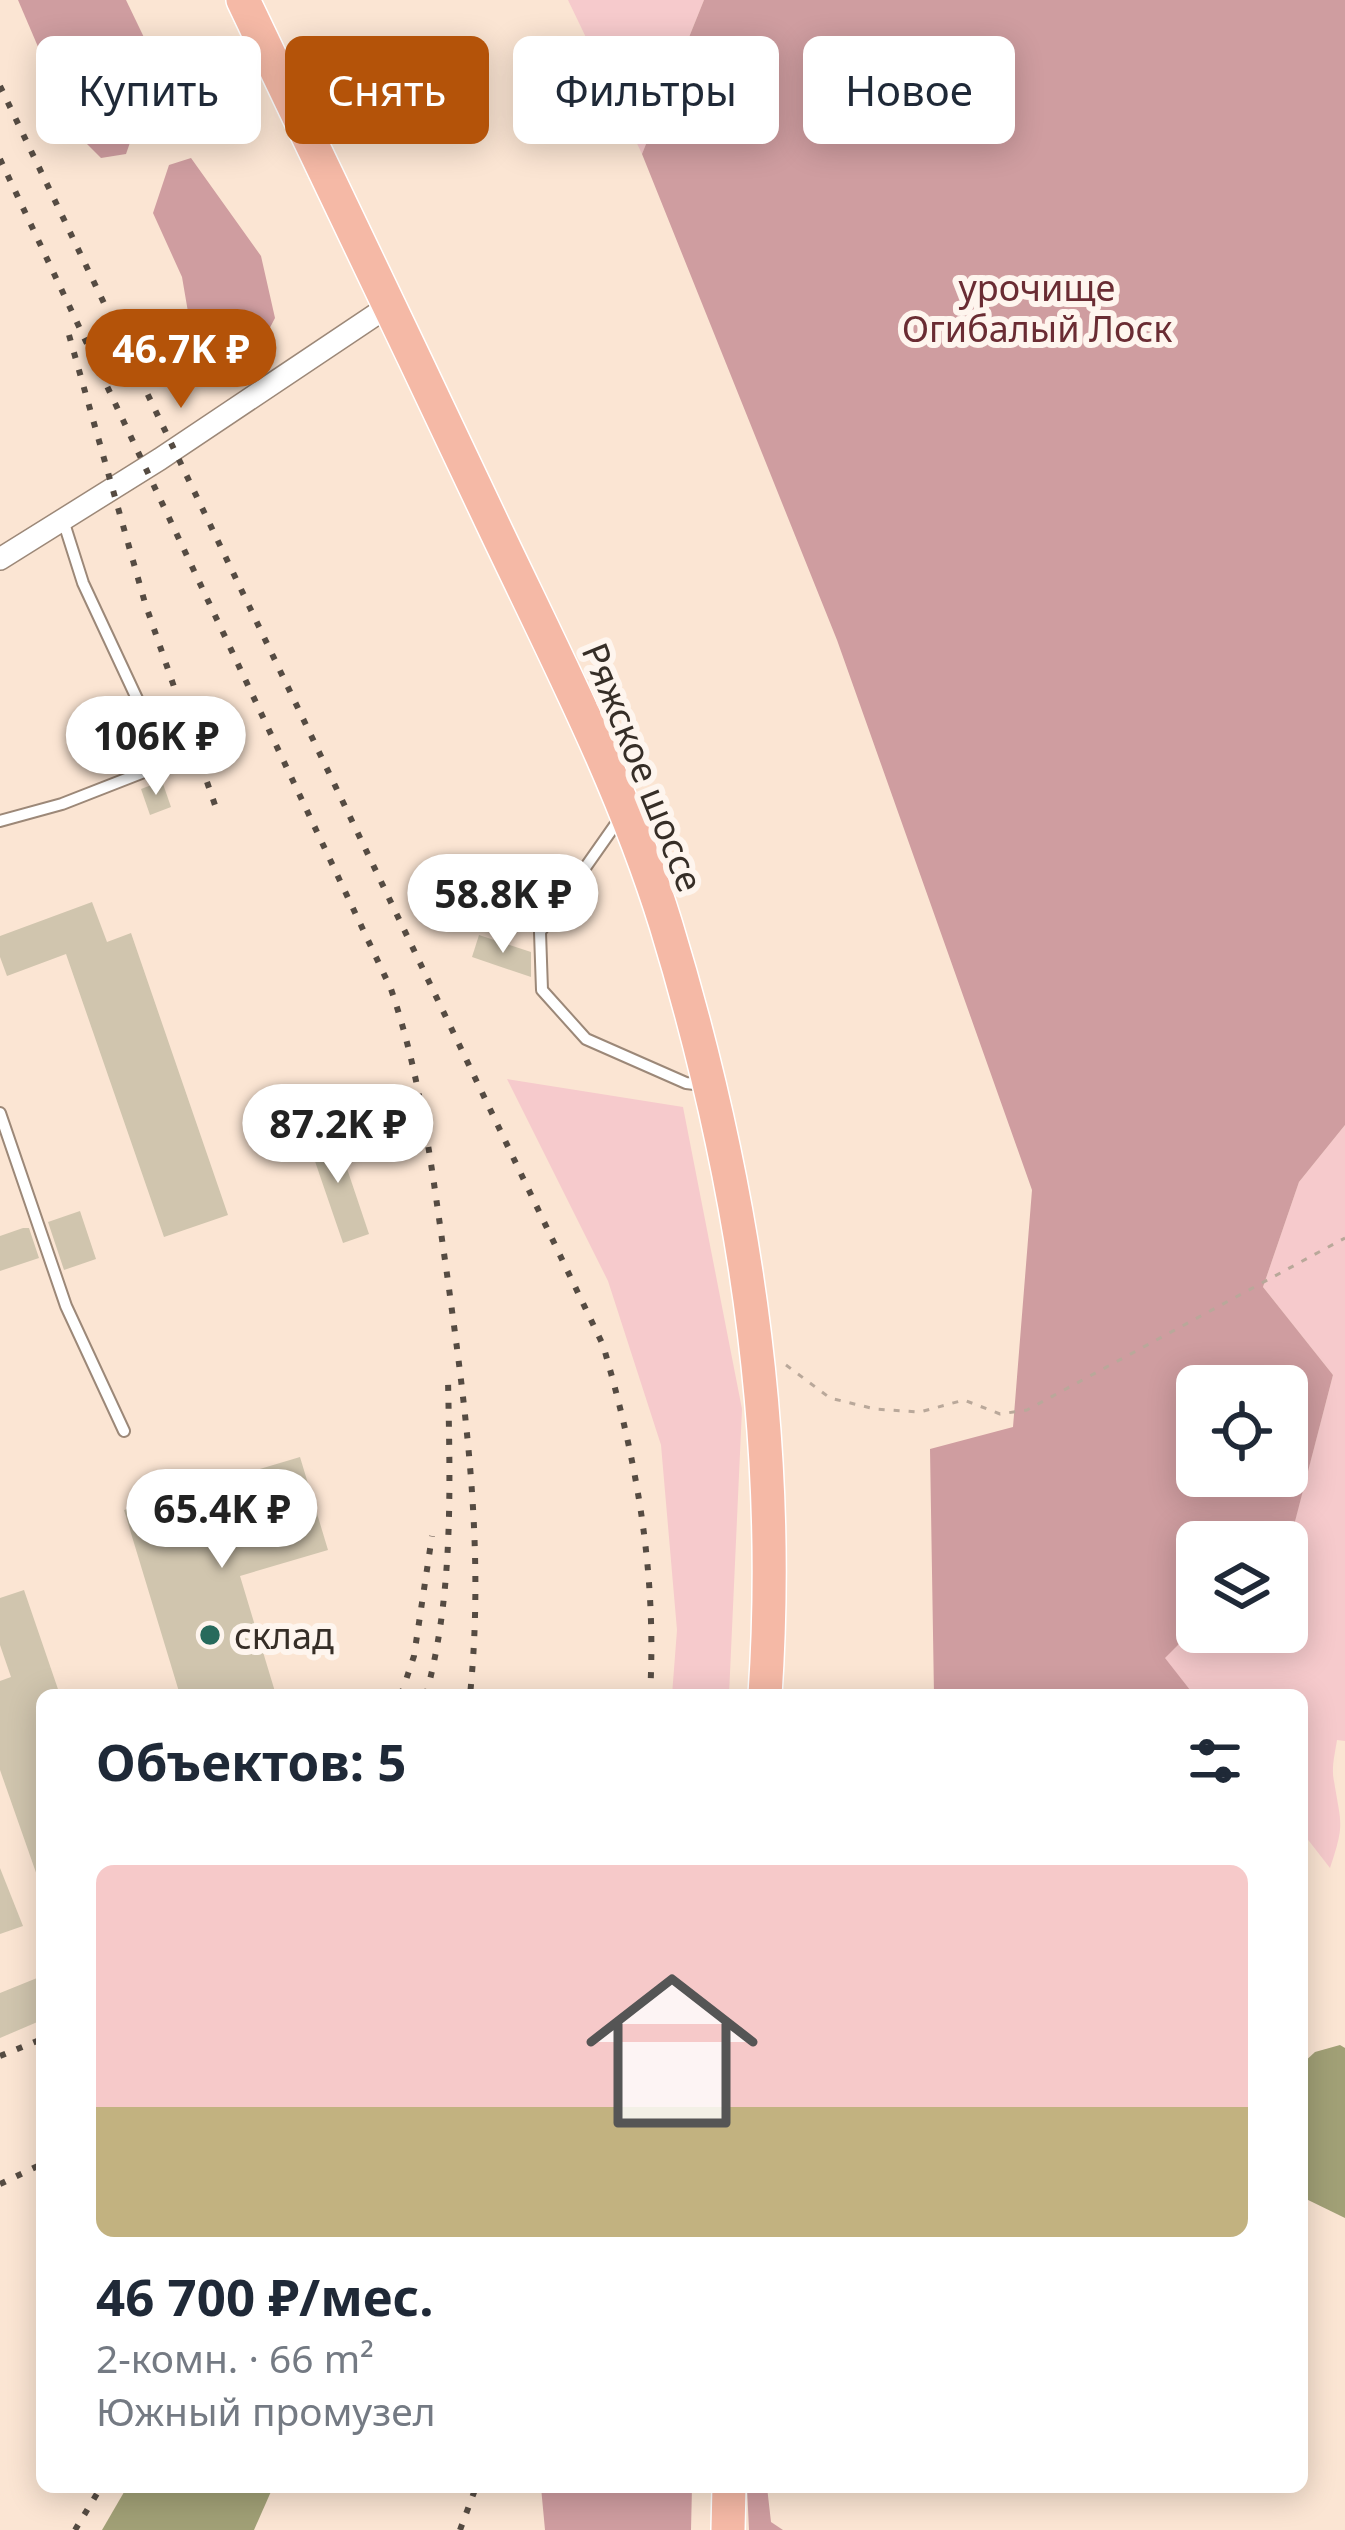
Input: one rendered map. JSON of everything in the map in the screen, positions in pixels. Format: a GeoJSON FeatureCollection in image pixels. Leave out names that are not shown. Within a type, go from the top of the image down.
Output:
{"type":"FeatureCollection","features":[{"type":"Feature","properties":{"kind":"main road","name":"Ряжское шоссе"},"geometry":{"type":"LineString","coordinates":[[243,0],[625,810],[665,923],[711,1086],[756,1342],[770,1557],[765,1689]]}},
{"type":"Feature","properties":{"kind":"main road"},"geometry":{"type":"LineString","coordinates":[[728,2530],[729,2493]]}},
{"type":"Feature","properties":{"kind":"street"},"geometry":{"type":"LineString","coordinates":[[0,559],[390,305]]}},
{"type":"Feature","properties":{"kind":"lane"},"geometry":{"type":"LineString","coordinates":[[0,820],[62,804],[167,763],[83,583],[63,520]]}},
{"type":"Feature","properties":{"kind":"lane"},"geometry":{"type":"LineString","coordinates":[[625,810],[540,932],[542,990],[586,1039],[686,1082],[711,1086]]}},
{"type":"Feature","properties":{"kind":"lane"},"geometry":{"type":"LineString","coordinates":[[0,1113],[67,1306],[124,1431]]}},
{"type":"Feature","properties":{"kind":"path"},"geometry":{"type":"LineString","coordinates":[[756,1342],[830,1398],[875,1409],[920,1412],[964,1400],[1000,1414],[1027,1410],[1345,1238]]}},
{"type":"Feature","properties":{"kind":"shaded area"},"geometry":{"type":"Polygon","coordinates":[[[568,0],[704,0],[690,36],[585,36],[568,0]]]}},
{"type":"Feature","properties":{"kind":"shaded area"},"geometry":{"type":"Polygon","coordinates":[[[507,1079],[683,1107],[742,1409],[729,1689],[672,1689],[677,1630],[661,1445],[608,1281],[507,1079]]]}},
{"type":"Feature","properties":{"kind":"shaded area"},"geometry":{"type":"Polygon","coordinates":[[[1345,1125],[1345,1741],[1337,1740],[1334,1761],[1340,1824],[1330,1868],[1308,1840],[1308,1689],[1189,1689],[1164,1658],[1176,1646],[1176,1653],[1308,1653],[1308,1521],[1295,1521],[1301,1497],[1308,1497],[1308,1471],[1333,1375],[1263,1287],[1299,1182],[1345,1125]]]}},
{"type":"Feature","properties":{"kind":"shaded area"},"geometry":{"type":"Polygon","coordinates":[[[1340,2045],[1345,2048],[1345,2218],[1308,2200],[1308,2058],[1340,2045]]]}},
{"type":"Feature","properties":{"kind":"shaded area"},"geometry":{"type":"Polygon","coordinates":[[[124,2493],[270,2493],[254,2530],[102,2530],[124,2493]]]}},
{"type":"Feature","properties":{"kind":"green space"},"geometry":{"type":"Polygon","coordinates":[[[18,0],[126,0],[143,36],[36,36],[36,42],[18,0]]]}},
{"type":"Feature","properties":{"kind":"green space","name":"урочище Огибалый Лоск"},"geometry":{"type":"Polygon","coordinates":[[[704,0],[1345,0],[1345,1125],[1299,1182],[1263,1287],[1333,1375],[1308,1471],[1308,1365],[1176,1365],[1176,1497],[1301,1497],[1295,1521],[1176,1521],[1176,1647],[1165,1658],[1189,1689],[934,1689],[930,1449],[1013,1427],[1032,1190],[837,640],[642,154],[646,144],[779,144],[779,36],[690,36],[704,0]]]}},
{"type":"Feature","properties":{"kind":"green space"},"geometry":{"type":"Polygon","coordinates":[[[87,144],[130,144],[126,154],[101,158],[87,144]]]}},
{"type":"Feature","properties":{"kind":"green space"},"geometry":{"type":"Polygon","coordinates":[[[191,158],[261,256],[275,318],[253,360],[214,364],[194,347],[182,277],[153,213],[169,165],[191,158]]]}},
{"type":"Feature","properties":{"kind":"green space"},"geometry":{"type":"Polygon","coordinates":[[[542,2493],[692,2493],[691,2530],[545,2530],[542,2493]]]}},
{"type":"Feature","properties":{"kind":"green space"},"geometry":{"type":"Polygon","coordinates":[[[747,2493],[768,2493],[771,2522],[783,2530],[749,2530],[747,2493]]]}},
{"type":"Feature","properties":{"kind":"building"},"geometry":{"type":"Polygon","coordinates":[[[162,781],[171,807],[150,815],[141,789],[162,781]]]}},
{"type":"Feature","properties":{"kind":"building"},"geometry":{"type":"Polygon","coordinates":[[[92,902],[107,942],[131,933],[228,1215],[164,1237],[66,954],[7,976],[0,957],[0,936],[92,902]]]}},
{"type":"Feature","properties":{"kind":"building"},"geometry":{"type":"Polygon","coordinates":[[[479,935],[531,952],[531,977],[472,957],[479,935]]]}},
{"type":"Feature","properties":{"kind":"building"},"geometry":{"type":"Polygon","coordinates":[[[334,1130],[369,1234],[343,1243],[307,1138],[334,1130]]]}},
{"type":"Feature","properties":{"kind":"building"},"geometry":{"type":"Polygon","coordinates":[[[80,1211],[96,1259],[64,1270],[48,1222],[80,1211]]]}},
{"type":"Feature","properties":{"kind":"building"},"geometry":{"type":"Polygon","coordinates":[[[29,1228],[39,1258],[0,1271],[0,1236],[29,1228]]]}},
{"type":"Feature","properties":{"kind":"building","name":"склад"},"geometry":{"type":"Polygon","coordinates":[[[300,1457],[328,1550],[240,1576],[274,1689],[178,1689],[124,1510],[300,1457]]]}},
{"type":"Feature","properties":{"kind":"building"},"geometry":{"type":"Polygon","coordinates":[[[24,1590],[58,1689],[36,1689],[36,1873],[0,1770],[0,1681],[11,1677],[0,1645],[0,1598],[24,1590]]]}},
{"type":"Feature","properties":{"kind":"building"},"geometry":{"type":"Polygon","coordinates":[[[0,1868],[23,1926],[0,1934],[0,1868]]]}},
{"type":"Feature","properties":{"kind":"building"},"geometry":{"type":"Polygon","coordinates":[[[36,1978],[36,2023],[0,2038],[0,1993],[36,1978]]]}},
{"type":"Feature","properties":{"kind":"railway"},"geometry":{"type":"LineString","coordinates":[[0,86],[603,1345],[642,1518],[650,1606],[650,1689]]}},
{"type":"Feature","properties":{"kind":"railway"},"geometry":{"type":"LineString","coordinates":[[0,159],[391,989],[402,1023],[431,1161],[466,1427],[475,1586],[470,1689]]}},
{"type":"Feature","properties":{"kind":"railway"},"geometry":{"type":"LineString","coordinates":[[69,335],[145,603],[215,805]]}},
{"type":"Feature","properties":{"kind":"railway"},"geometry":{"type":"LineString","coordinates":[[427,1689],[446,1578],[448,1379]]}},
{"type":"Feature","properties":{"kind":"railway"},"geometry":{"type":"LineString","coordinates":[[403,1689],[414,1656],[432,1536]]}},
{"type":"Feature","properties":{"kind":"railway"},"geometry":{"type":"LineString","coordinates":[[0,2056],[36,2041]]}},
{"type":"Feature","properties":{"kind":"railway"},"geometry":{"type":"LineString","coordinates":[[0,2184],[36,2167]]}},
{"type":"Feature","properties":{"kind":"railway"},"geometry":{"type":"LineString","coordinates":[[75,2530],[97,2493]]}},
{"type":"Feature","properties":{"kind":"railway"},"geometry":{"type":"LineString","coordinates":[[460,2530],[474,2493]]}},
{"type":"Feature","properties":{"kind":"place","name":"склад"},"geometry":{"type":"Point","coordinates":[210,1635]}}]}
